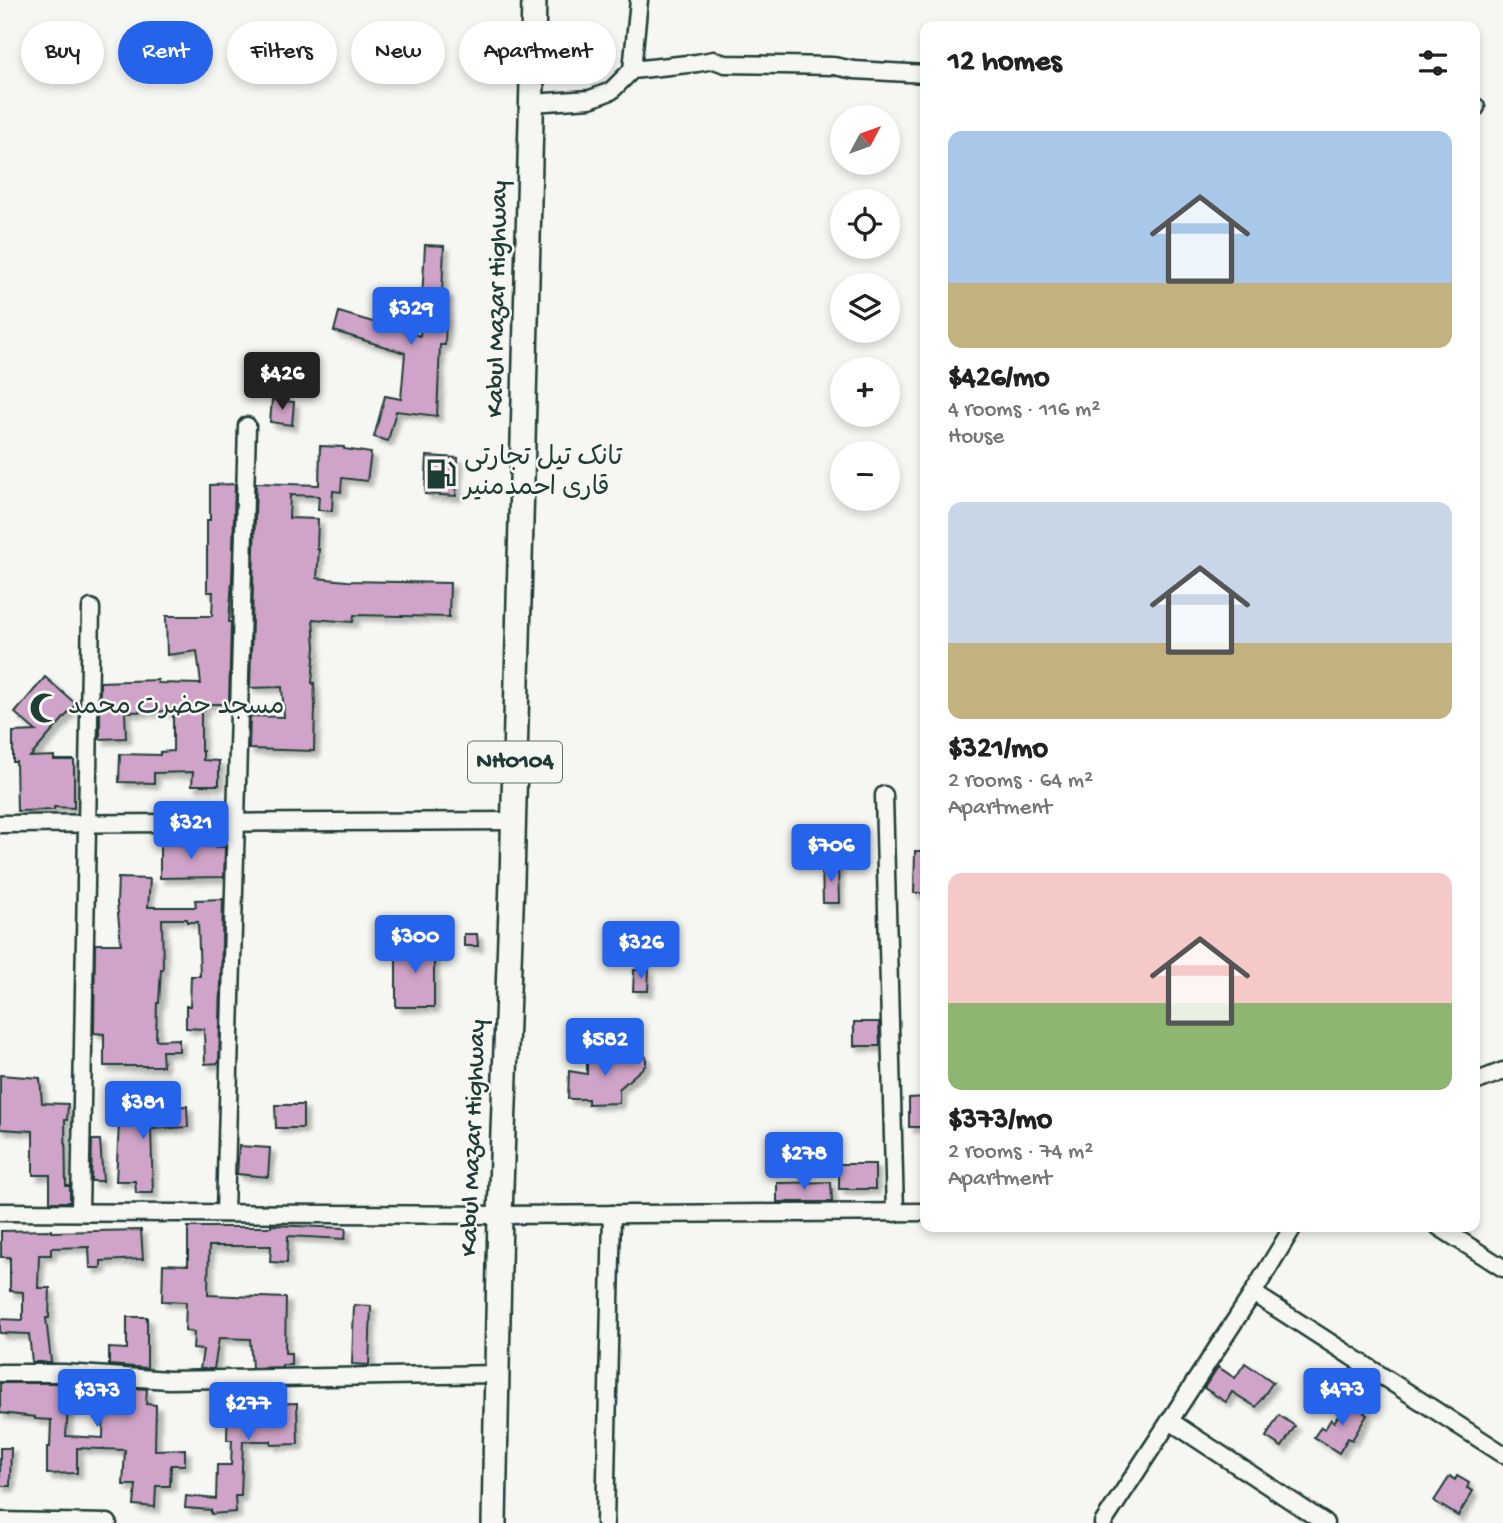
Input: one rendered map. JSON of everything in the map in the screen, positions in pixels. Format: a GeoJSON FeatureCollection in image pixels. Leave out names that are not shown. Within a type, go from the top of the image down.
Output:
{"type":"FeatureCollection","features":[{"type":"Feature","properties":{"kind":"highway","name":"Kabul Mazar Highway"},"geometry":{"type":"LineString","coordinates":[[494,1523],[500,1214],[514,821],[534,0]]}},
{"type":"Feature","properties":{"kind":"street"},"geometry":{"type":"LineString","coordinates":[[632,71],[639,0]]}},
{"type":"Feature","properties":{"kind":"street"},"geometry":{"type":"LineString","coordinates":[[531,103],[590,99],[611,92],[632,71],[714,60],[725,64],[834,66],[854,70],[920,74]]}},
{"type":"Feature","properties":{"kind":"street"},"geometry":{"type":"LineString","coordinates":[[225,1213],[247,426]]}},
{"type":"Feature","properties":{"kind":"street"},"geometry":{"type":"LineString","coordinates":[[80,1212],[91,608]]}},
{"type":"Feature","properties":{"kind":"street"},"geometry":{"type":"LineString","coordinates":[[884,794],[895,1213]]}},
{"type":"Feature","properties":{"kind":"street"},"geometry":{"type":"LineString","coordinates":[[0,824],[514,821]]}},
{"type":"Feature","properties":{"kind":"street"},"geometry":{"type":"LineString","coordinates":[[1480,1080],[1503,1071]]}},
{"type":"Feature","properties":{"kind":"street"},"geometry":{"type":"LineString","coordinates":[[0,1212],[920,1212]]}},
{"type":"Feature","properties":{"kind":"street"},"geometry":{"type":"LineString","coordinates":[[605,1523],[612,1214]]}},
{"type":"Feature","properties":{"kind":"street"},"geometry":{"type":"LineString","coordinates":[[1103,1523],[1290,1232]]}},
{"type":"Feature","properties":{"kind":"street"},"geometry":{"type":"LineString","coordinates":[[1446,1232],[1503,1268]]}},
{"type":"Feature","properties":{"kind":"street"},"geometry":{"type":"LineString","coordinates":[[1253,1293],[1503,1454]]}},
{"type":"Feature","properties":{"kind":"street"},"geometry":{"type":"LineString","coordinates":[[0,1373],[64,1373],[169,1380],[497,1374]]}},
{"type":"Feature","properties":{"kind":"street"},"geometry":{"type":"LineString","coordinates":[[1170,1422],[1325,1523]]}},
{"type":"Feature","properties":{"kind":"street"},"geometry":{"type":"LineString","coordinates":[[0,1521],[108,1523]]}},
{"type":"Feature","properties":{"kind":"building"},"geometry":{"type":"Polygon","coordinates":[[[425,245],[444,246],[442,293],[447,293],[445,345],[440,345],[437,416],[396,411],[388,441],[374,437],[385,396],[401,399],[405,353],[334,331],[339,312],[420,336],[425,245]]]}},
{"type":"Feature","properties":{"kind":"building"},"geometry":{"type":"Polygon","coordinates":[[[272,400],[294,402],[292,425],[270,422],[272,400]]]}},
{"type":"Feature","properties":{"kind":"building"},"geometry":{"type":"Polygon","coordinates":[[[320,446],[344,447],[371,453],[367,481],[342,478],[341,492],[333,491],[332,511],[318,510],[319,496],[290,495],[289,518],[318,519],[317,578],[450,583],[449,617],[354,615],[353,622],[313,619],[314,751],[249,749],[250,716],[284,717],[282,687],[250,688],[256,483],[319,485],[320,446]]]}},
{"type":"Feature","properties":{"kind":"building"},"geometry":{"type":"Polygon","coordinates":[[[427,456],[458,458],[456,496],[425,494],[427,456]]]}},
{"type":"Feature","properties":{"kind":"building"},"geometry":{"type":"Polygon","coordinates":[[[235,484],[229,622],[229,704],[204,704],[204,711],[201,711],[203,760],[219,761],[219,785],[192,785],[193,772],[154,773],[154,783],[119,782],[120,754],[160,755],[160,752],[173,751],[173,711],[125,712],[126,738],[100,739],[100,682],[158,680],[158,683],[201,684],[197,651],[167,655],[166,616],[212,616],[213,592],[207,592],[210,485],[235,484]]]}},
{"type":"Feature","properties":{"kind":"building"},"geometry":{"type":"Polygon","coordinates":[[[45,677],[76,704],[30,757],[54,756],[54,760],[74,760],[74,808],[17,811],[13,732],[36,731],[15,713],[45,677]]]}},
{"type":"Feature","properties":{"kind":"building"},"geometry":{"type":"Polygon","coordinates":[[[160,842],[225,847],[224,877],[160,878],[160,842]]]}},
{"type":"Feature","properties":{"kind":"building"},"geometry":{"type":"Polygon","coordinates":[[[915,851],[920,851],[920,893],[914,893],[915,851]]]}},
{"type":"Feature","properties":{"kind":"building"},"geometry":{"type":"Polygon","coordinates":[[[838,864],[839,903],[823,903],[822,865],[838,864]]]}},
{"type":"Feature","properties":{"kind":"building"},"geometry":{"type":"Polygon","coordinates":[[[118,878],[150,879],[148,907],[196,907],[195,900],[223,899],[219,1063],[205,1064],[204,1029],[186,1028],[186,1006],[190,1006],[191,976],[200,976],[198,922],[162,919],[163,969],[157,1003],[156,1040],[179,1039],[179,1051],[162,1051],[163,1066],[104,1066],[104,1034],[94,1033],[95,944],[121,944],[117,903],[118,878]]]}},
{"type":"Feature","properties":{"kind":"building"},"geometry":{"type":"Polygon","coordinates":[[[464,934],[477,934],[478,946],[464,946],[464,934]]]}},
{"type":"Feature","properties":{"kind":"building"},"geometry":{"type":"Polygon","coordinates":[[[396,943],[434,943],[434,1007],[396,1007],[396,943]]]}},
{"type":"Feature","properties":{"kind":"building"},"geometry":{"type":"Polygon","coordinates":[[[634,970],[649,970],[648,991],[633,991],[634,970]]]}},
{"type":"Feature","properties":{"kind":"building"},"geometry":{"type":"Polygon","coordinates":[[[854,1022],[879,1022],[880,1046],[854,1046],[854,1022]]]}},
{"type":"Feature","properties":{"kind":"building"},"geometry":{"type":"Polygon","coordinates":[[[642,1054],[646,1057],[646,1065],[619,1089],[619,1103],[588,1104],[588,1099],[568,1099],[569,1071],[587,1074],[587,1056],[642,1054]]]}},
{"type":"Feature","properties":{"kind":"building"},"geometry":{"type":"Polygon","coordinates":[[[0,1075],[40,1078],[42,1103],[68,1104],[65,1120],[66,1186],[70,1186],[70,1202],[50,1202],[50,1175],[33,1175],[33,1131],[0,1129],[0,1075]]]}},
{"type":"Feature","properties":{"kind":"building"},"geometry":{"type":"Polygon","coordinates":[[[920,1097],[920,1127],[909,1127],[909,1098],[920,1097]]]}},
{"type":"Feature","properties":{"kind":"building"},"geometry":{"type":"Polygon","coordinates":[[[120,1104],[140,1105],[140,1108],[187,1106],[188,1127],[151,1129],[153,1193],[136,1193],[135,1181],[116,1181],[120,1104]]]}},
{"type":"Feature","properties":{"kind":"building"},"geometry":{"type":"Polygon","coordinates":[[[275,1105],[303,1105],[303,1128],[276,1128],[275,1105]]]}},
{"type":"Feature","properties":{"kind":"building"},"geometry":{"type":"Polygon","coordinates":[[[92,1140],[100,1140],[103,1181],[91,1181],[92,1140]]]}},
{"type":"Feature","properties":{"kind":"building"},"geometry":{"type":"Polygon","coordinates":[[[239,1146],[270,1148],[268,1177],[237,1174],[239,1146]]]}},
{"type":"Feature","properties":{"kind":"building"},"geometry":{"type":"Polygon","coordinates":[[[839,1164],[875,1164],[875,1189],[839,1189],[839,1164]]]}},
{"type":"Feature","properties":{"kind":"building"},"geometry":{"type":"Polygon","coordinates":[[[831,1182],[832,1202],[777,1202],[777,1183],[831,1182]]]}},
{"type":"Feature","properties":{"kind":"building"},"geometry":{"type":"Polygon","coordinates":[[[271,1225],[346,1228],[345,1239],[288,1236],[287,1263],[270,1262],[271,1246],[209,1246],[208,1295],[286,1298],[285,1353],[291,1353],[291,1365],[252,1368],[250,1339],[219,1338],[214,1369],[200,1369],[203,1350],[193,1349],[194,1332],[185,1331],[186,1302],[162,1301],[163,1264],[188,1265],[188,1227],[271,1225]]]}},
{"type":"Feature","properties":{"kind":"building"},"geometry":{"type":"Polygon","coordinates":[[[141,1230],[143,1259],[101,1261],[101,1268],[90,1268],[89,1247],[51,1248],[51,1255],[39,1255],[38,1288],[50,1288],[49,1318],[46,1318],[51,1362],[32,1362],[29,1334],[0,1333],[0,1319],[23,1320],[23,1292],[10,1291],[10,1257],[1,1257],[1,1231],[141,1230]]]}},
{"type":"Feature","properties":{"kind":"building"},"geometry":{"type":"Polygon","coordinates":[[[354,1305],[371,1306],[369,1365],[352,1364],[354,1305]]]}},
{"type":"Feature","properties":{"kind":"building"},"geometry":{"type":"Polygon","coordinates":[[[127,1317],[147,1317],[147,1368],[109,1365],[109,1348],[127,1349],[127,1317]]]}},
{"type":"Feature","properties":{"kind":"building"},"geometry":{"type":"Polygon","coordinates":[[[1245,1363],[1273,1382],[1256,1407],[1232,1392],[1226,1402],[1204,1388],[1218,1367],[1235,1378],[1245,1363]]]}},
{"type":"Feature","properties":{"kind":"building"},"geometry":{"type":"Polygon","coordinates":[[[0,1383],[64,1383],[147,1389],[146,1404],[156,1405],[155,1450],[185,1449],[185,1465],[171,1465],[170,1486],[156,1486],[155,1507],[134,1505],[136,1485],[123,1485],[125,1450],[77,1448],[77,1473],[47,1474],[51,1420],[0,1413],[0,1383]],[[80,1393],[79,1409],[68,1409],[66,1436],[103,1438],[104,1394],[80,1393]]]}},
{"type":"Feature","properties":{"kind":"building"},"geometry":{"type":"Polygon","coordinates":[[[228,1389],[268,1389],[268,1404],[297,1403],[298,1444],[271,1445],[271,1441],[243,1441],[241,1496],[235,1496],[236,1512],[211,1514],[211,1510],[185,1508],[186,1496],[216,1499],[217,1465],[231,1465],[232,1440],[227,1440],[228,1389]]]}},
{"type":"Feature","properties":{"kind":"building"},"geometry":{"type":"Polygon","coordinates":[[[1347,1403],[1366,1410],[1364,1413],[1367,1415],[1352,1440],[1348,1438],[1339,1453],[1314,1437],[1321,1427],[1325,1429],[1331,1419],[1334,1422],[1347,1403]]]}},
{"type":"Feature","properties":{"kind":"building"},"geometry":{"type":"Polygon","coordinates":[[[1279,1415],[1295,1426],[1282,1447],[1266,1437],[1279,1415]]]}},
{"type":"Feature","properties":{"kind":"building"},"geometry":{"type":"Polygon","coordinates":[[[0,1448],[11,1448],[10,1486],[0,1486],[0,1448]]]}},
{"type":"Feature","properties":{"kind":"building"},"geometry":{"type":"Polygon","coordinates":[[[1450,1476],[1455,1480],[1457,1476],[1469,1483],[1467,1488],[1473,1491],[1458,1516],[1434,1501],[1450,1476]]]}},
{"type":"Feature","properties":{"kind":"place","name":"تانک تیل تجارتی قاری احمدمنیر"},"geometry":{"type":"Point","coordinates":[441,474]}},
{"type":"Feature","properties":{"kind":"place","name":"مسجد حضرت محمد"},"geometry":{"type":"Point","coordinates":[45,708]}}]}
